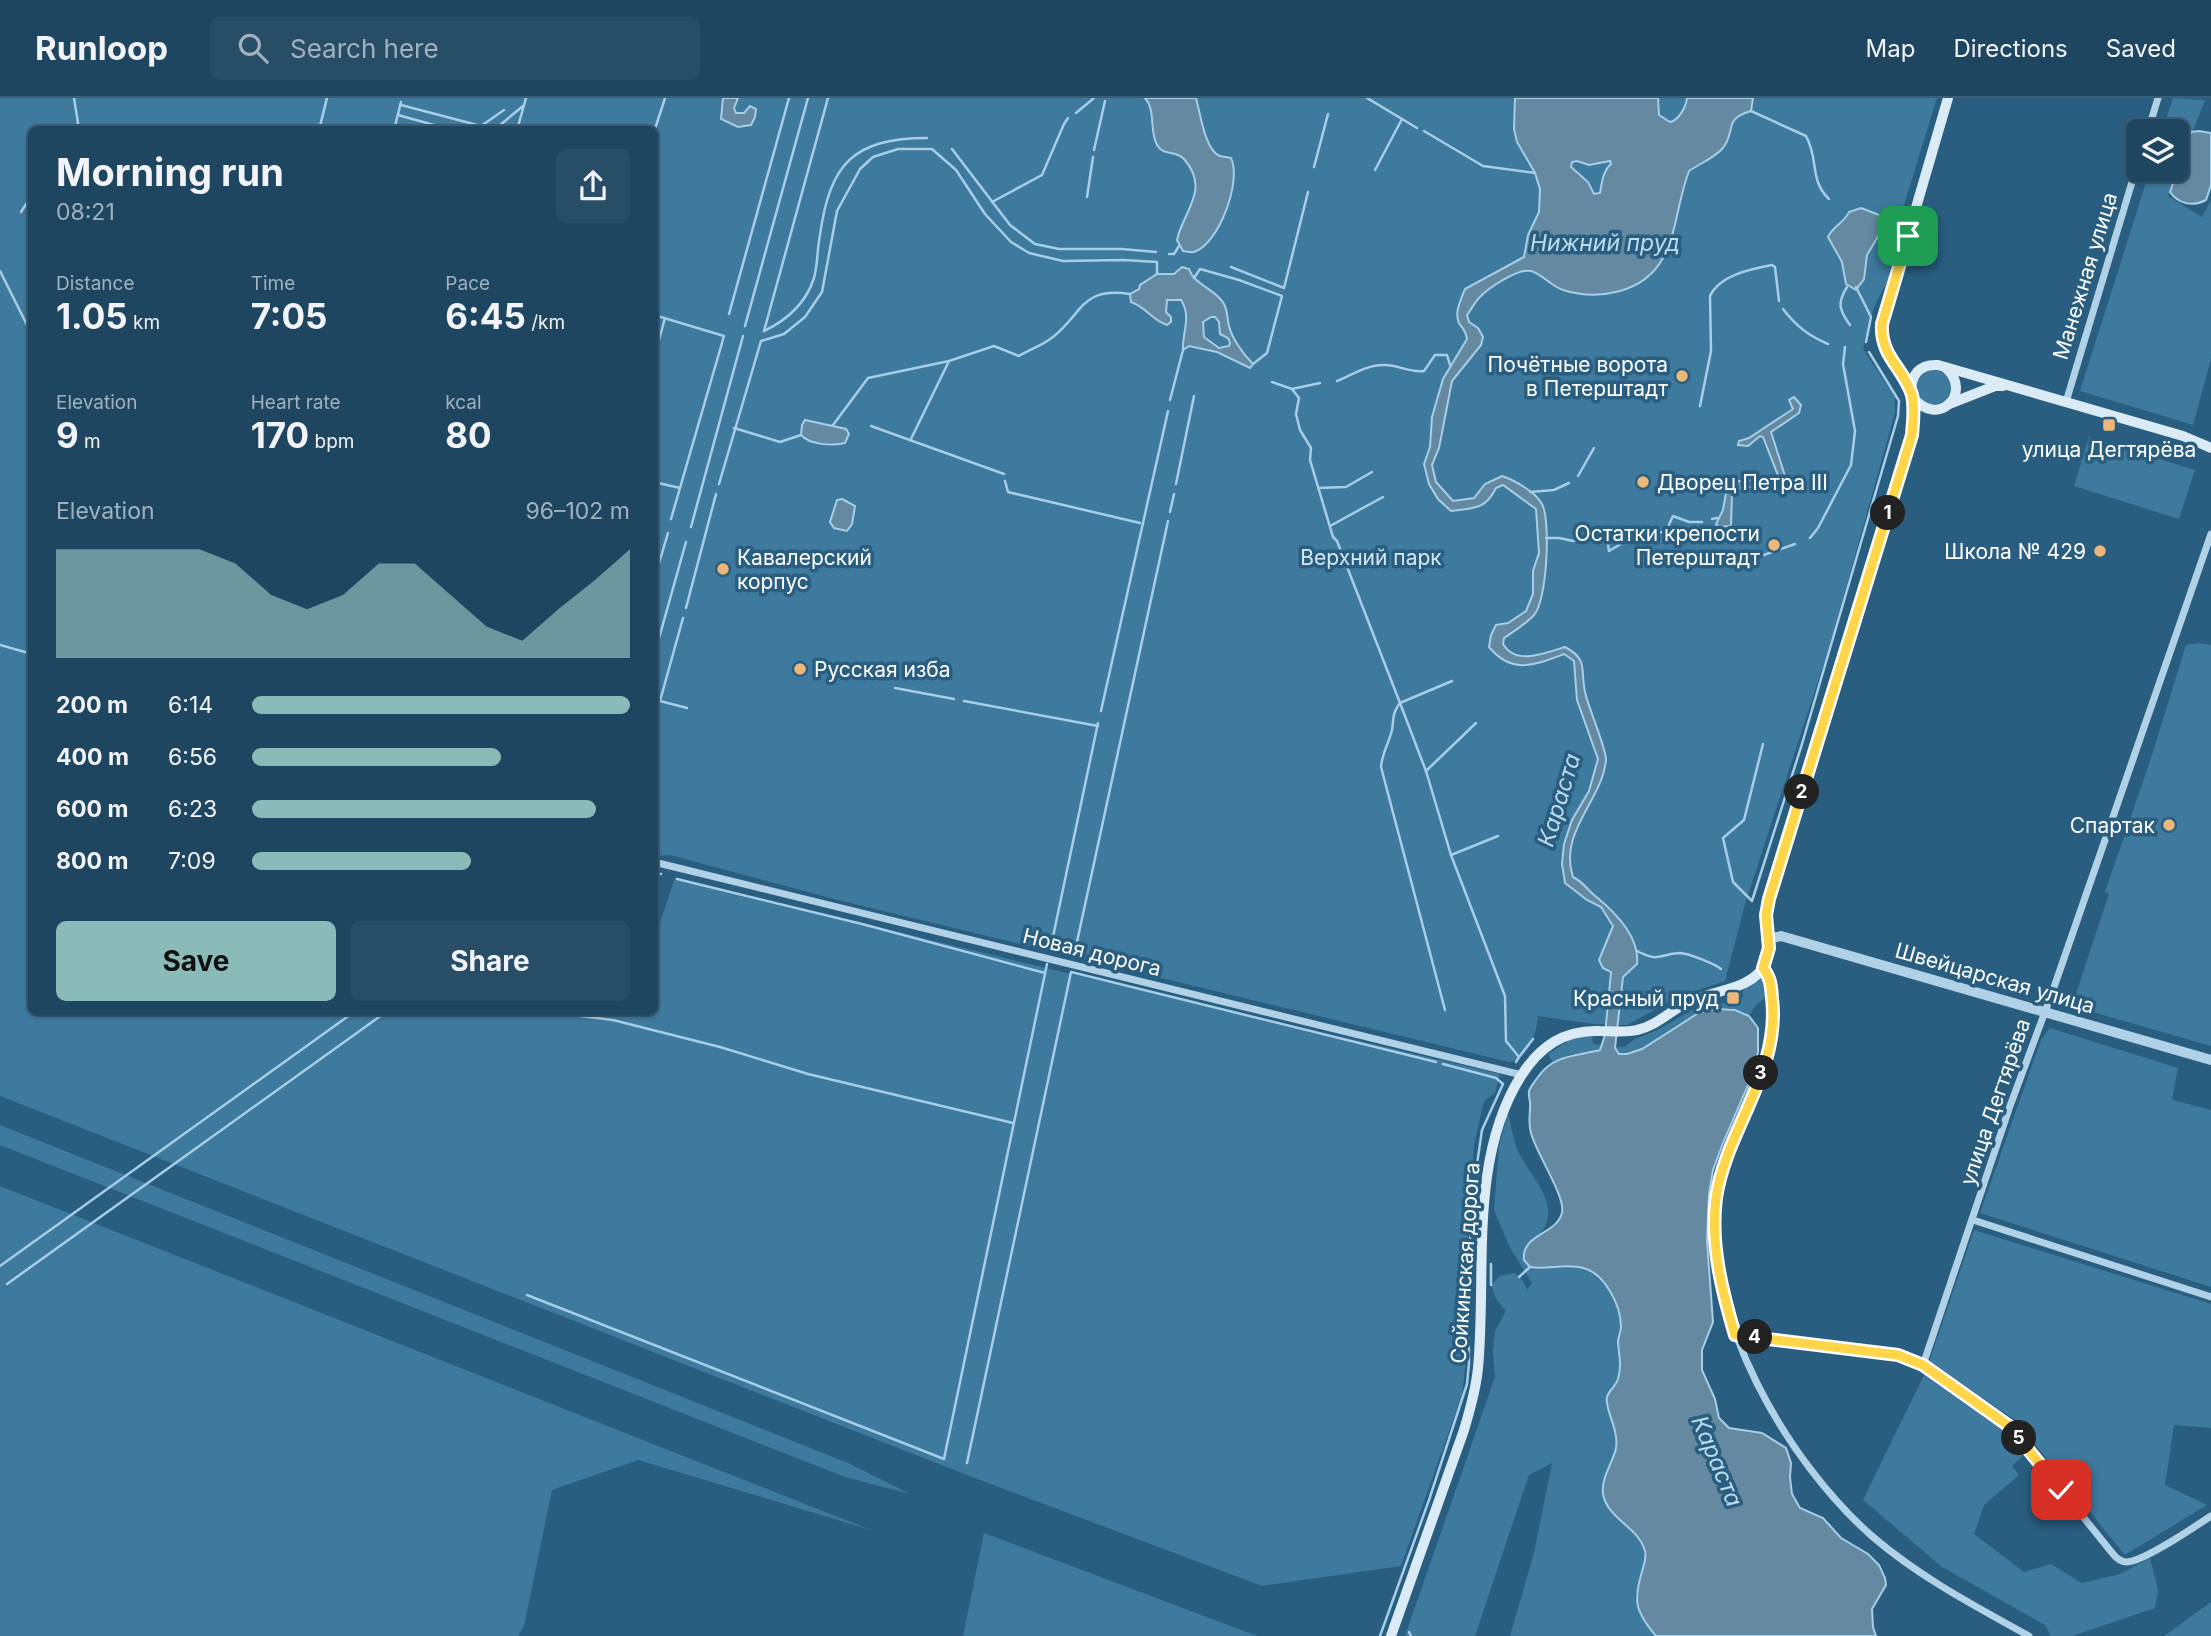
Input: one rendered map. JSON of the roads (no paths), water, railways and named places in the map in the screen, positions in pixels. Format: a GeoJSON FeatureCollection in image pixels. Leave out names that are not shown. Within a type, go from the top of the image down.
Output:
{"type":"FeatureCollection","features":[{"type":"Feature","properties":{"kind":"main road"},"geometry":{"type":"LineString","coordinates":[[1948,98],[1882,324],[1884,347],[1919,406],[1928,410],[1937,410],[1994,386],[2013,386]]}},
{"type":"Feature","properties":{"kind":"main road"},"geometry":{"type":"LineString","coordinates":[[1912,435],[1911,384],[1916,372],[1930,365],[1942,366],[2183,436],[2211,448]]}},
{"type":"Feature","properties":{"kind":"main road"},"geometry":{"type":"LineString","coordinates":[[1763,968],[1768,958],[1766,915],[1769,899],[1912,435],[1923,418],[1948,405],[1956,389],[1955,380],[1942,366]]}},
{"type":"Feature","properties":{"kind":"main road","name":"Сойкинская дорога"},"geometry":{"type":"LineString","coordinates":[[1391,1636],[1474,1396],[1480,1344],[1483,1234],[1492,1146],[1504,1107],[1534,1059],[1554,1041],[1576,1032],[1643,1029],[1690,1001],[1743,984],[1763,968]]}},
{"type":"Feature","properties":{"kind":"street"},"geometry":{"type":"LineString","coordinates":[[2152,119],[2158,98]]}},
{"type":"Feature","properties":{"kind":"street","name":"Манежная улица"},"geometry":{"type":"LineString","coordinates":[[2066,402],[2132,182]]}},
{"type":"Feature","properties":{"kind":"street","name":"улица Дегтярёва"},"geometry":{"type":"LineString","coordinates":[[1923,1365],[2010,1106],[2045,1013],[2211,534]]}},
{"type":"Feature","properties":{"kind":"street","name":"Новая дорога"},"geometry":{"type":"LineString","coordinates":[[658,863],[1522,1075]]}},
{"type":"Feature","properties":{"kind":"street","name":"Швейцарская улица"},"geometry":{"type":"LineString","coordinates":[[1768,939],[1781,936],[2211,1060]]}},
{"type":"Feature","properties":{"kind":"street"},"geometry":{"type":"LineString","coordinates":[[1763,968],[1770,976],[1774,1031],[1768,1056],[1722,1173],[1716,1198],[1717,1259],[1735,1335],[1759,1388],[1815,1476],[1839,1505],[1914,1569],[2029,1636]]}},
{"type":"Feature","properties":{"kind":"street"},"geometry":{"type":"LineString","coordinates":[[1973,1220],[2211,1297]]}},
{"type":"Feature","properties":{"kind":"street"},"geometry":{"type":"LineString","coordinates":[[1735,1335],[1898,1355],[1923,1365],[2009,1426],[2117,1559],[2130,1562],[2143,1557],[2211,1516]]}},
{"type":"Feature","properties":{"kind":"water"},"geometry":{"type":"Polygon","coordinates":[[[723,98],[738,98],[734,108],[736,113],[744,113],[750,106],[756,109],[751,125],[738,127],[721,119],[723,98]]]}},
{"type":"Feature","properties":{"kind":"water"},"geometry":{"type":"Polygon","coordinates":[[[1145,98],[1196,98],[1210,147],[1220,156],[1231,158],[1234,168],[1233,181],[1226,211],[1212,237],[1194,252],[1183,251],[1177,240],[1195,191],[1192,170],[1184,159],[1163,151],[1157,145],[1150,108],[1145,98]]]}},
{"type":"Feature","properties":{"kind":"water"},"geometry":{"type":"Polygon","coordinates":[[[1515,98],[1658,98],[1659,115],[1670,122],[1682,113],[1687,98],[1753,98],[1751,111],[1736,118],[1722,149],[1689,171],[1668,248],[1655,270],[1644,279],[1619,291],[1591,295],[1563,290],[1531,271],[1525,271],[1489,289],[1477,300],[1467,315],[1469,322],[1478,328],[1483,337],[1481,345],[1452,381],[1439,448],[1432,465],[1436,482],[1453,501],[1474,498],[1485,484],[1502,476],[1530,491],[1542,504],[1545,513],[1545,578],[1538,607],[1531,618],[1504,638],[1503,644],[1515,655],[1523,656],[1565,647],[1581,661],[1585,692],[1606,760],[1603,775],[1571,846],[1573,877],[1624,925],[1637,954],[1637,964],[1623,977],[1615,1048],[1619,1054],[1642,1049],[1700,1012],[1716,1009],[1735,1010],[1749,1016],[1758,1028],[1758,1052],[1752,1076],[1713,1170],[1709,1193],[1707,1241],[1713,1322],[1702,1350],[1702,1370],[1715,1399],[1719,1418],[1729,1428],[1762,1433],[1786,1448],[1791,1463],[1792,1494],[1800,1508],[1823,1518],[1841,1538],[1868,1554],[1879,1565],[1886,1585],[1872,1609],[1876,1636],[1656,1636],[1639,1611],[1638,1604],[1645,1550],[1635,1534],[1610,1510],[1603,1494],[1604,1482],[1616,1448],[1607,1402],[1620,1370],[1618,1342],[1621,1327],[1615,1300],[1605,1283],[1591,1271],[1570,1266],[1530,1267],[1524,1260],[1528,1245],[1553,1226],[1562,1213],[1560,1197],[1531,1133],[1530,1089],[1544,1070],[1558,1060],[1600,1050],[1605,1035],[1611,972],[1603,968],[1599,960],[1613,926],[1601,907],[1565,883],[1562,864],[1564,844],[1572,820],[1589,791],[1598,759],[1577,700],[1574,661],[1564,654],[1534,664],[1515,664],[1498,656],[1489,647],[1496,625],[1508,623],[1526,611],[1533,594],[1533,571],[1539,553],[1536,509],[1503,485],[1496,488],[1483,504],[1451,511],[1438,499],[1429,484],[1424,464],[1430,447],[1432,417],[1443,379],[1467,339],[1457,315],[1465,289],[1524,257],[1528,235],[1539,212],[1540,189],[1535,173],[1517,142],[1514,129],[1515,98]],[[1577,161],[1572,162],[1571,167],[1588,182],[1594,194],[1600,193],[1610,161],[1589,165],[1577,161]]]}},
{"type":"Feature","properties":{"kind":"water"},"geometry":{"type":"Polygon","coordinates":[[[2191,132],[2211,133],[2211,185],[2206,200],[2186,203],[2170,192],[2174,182],[2189,182],[2191,132]]]}},
{"type":"Feature","properties":{"kind":"water"},"geometry":{"type":"Polygon","coordinates":[[[1861,208],[1882,216],[1886,223],[1867,255],[1864,279],[1856,290],[1846,284],[1842,262],[1828,237],[1849,212],[1861,208]]]}},
{"type":"Feature","properties":{"kind":"water"},"geometry":{"type":"Polygon","coordinates":[[[1182,267],[1189,269],[1195,279],[1216,294],[1225,307],[1233,336],[1253,364],[1250,368],[1217,352],[1189,346],[1183,350],[1186,312],[1181,300],[1167,300],[1166,312],[1171,317],[1171,322],[1167,325],[1131,302],[1130,294],[1139,289],[1140,285],[1157,274],[1174,274],[1182,267]],[[1215,317],[1203,322],[1204,337],[1219,348],[1229,346],[1228,338],[1220,334],[1219,322],[1215,317]]]}},
{"type":"Feature","properties":{"kind":"water"},"geometry":{"type":"Polygon","coordinates":[[[1794,397],[1801,405],[1799,413],[1771,432],[1785,483],[1734,489],[1731,526],[1719,527],[1716,524],[1723,510],[1728,482],[1779,478],[1763,437],[1760,436],[1748,446],[1738,445],[1739,441],[1749,438],[1793,409],[1789,400],[1794,397]]]}},
{"type":"Feature","properties":{"kind":"water"},"geometry":{"type":"Polygon","coordinates":[[[805,420],[846,429],[849,434],[845,443],[815,443],[801,435],[805,420]]]}},
{"type":"Feature","properties":{"kind":"water"},"geometry":{"type":"Polygon","coordinates":[[[842,499],[855,506],[852,524],[847,531],[834,528],[830,522],[837,500],[842,499]]]}},
{"type":"Feature","properties":{"kind":"waterway"},"geometry":{"type":"LineString","coordinates":[[74,98],[77,126]]}},
{"type":"Feature","properties":{"kind":"waterway"},"geometry":{"type":"LineString","coordinates":[[320,126],[327,98]]}},
{"type":"Feature","properties":{"kind":"waterway"},"geometry":{"type":"LineString","coordinates":[[518,126],[526,98]]}},
{"type":"Feature","properties":{"kind":"waterway"},"geometry":{"type":"LineString","coordinates":[[656,126],[665,98]]}},
{"type":"Feature","properties":{"kind":"waterway"},"geometry":{"type":"LineString","coordinates":[[729,314],[789,98]]}},
{"type":"Feature","properties":{"kind":"waterway"},"geometry":{"type":"LineString","coordinates":[[745,326],[808,98]]}},
{"type":"Feature","properties":{"kind":"waterway"},"geometry":{"type":"LineString","coordinates":[[764,331],[828,98]]}},
{"type":"Feature","properties":{"kind":"waterway"},"geometry":{"type":"LineString","coordinates":[[1076,113],[1094,98]]}},
{"type":"Feature","properties":{"kind":"waterway"},"geometry":{"type":"LineString","coordinates":[[1367,98],[1417,128]]}},
{"type":"Feature","properties":{"kind":"waterway"},"geometry":{"type":"LineString","coordinates":[[1094,150],[1105,101]]}},
{"type":"Feature","properties":{"kind":"waterway"},"geometry":{"type":"LineString","coordinates":[[395,126],[401,102]]}},
{"type":"Feature","properties":{"kind":"waterway"},"geometry":{"type":"LineString","coordinates":[[401,105],[481,126],[504,110]]}},
{"type":"Feature","properties":{"kind":"waterway"},"geometry":{"type":"LineString","coordinates":[[499,126],[523,106]]}},
{"type":"Feature","properties":{"kind":"waterway"},"geometry":{"type":"LineString","coordinates":[[1751,111],[1806,136],[1816,177],[1829,199]]}},
{"type":"Feature","properties":{"kind":"waterway"},"geometry":{"type":"LineString","coordinates":[[1314,167],[1328,114]]}},
{"type":"Feature","properties":{"kind":"waterway"},"geometry":{"type":"LineString","coordinates":[[398,115],[438,126]]}},
{"type":"Feature","properties":{"kind":"waterway"},"geometry":{"type":"LineString","coordinates":[[992,202],[1042,175],[1068,118]]}},
{"type":"Feature","properties":{"kind":"waterway"},"geometry":{"type":"LineString","coordinates":[[1375,170],[1402,119]]}},
{"type":"Feature","properties":{"kind":"waterway"},"geometry":{"type":"LineString","coordinates":[[1424,131],[1483,166],[1535,173]]}},
{"type":"Feature","properties":{"kind":"waterway"},"geometry":{"type":"LineString","coordinates":[[764,331],[795,310],[810,287],[815,273],[824,210],[839,173],[863,150],[880,143],[927,138]]}},
{"type":"Feature","properties":{"kind":"waterway"},"geometry":{"type":"LineString","coordinates":[[719,484],[761,341],[784,334],[805,317],[822,292],[837,211],[860,169],[873,157],[898,149],[932,149],[956,170],[985,214],[1011,242],[1029,253],[1063,261],[1157,262],[1157,274]]}},
{"type":"Feature","properties":{"kind":"waterway"},"geometry":{"type":"LineString","coordinates":[[952,149],[1010,225],[1035,244],[1059,249],[1156,252]]}},
{"type":"Feature","properties":{"kind":"waterway"},"geometry":{"type":"LineString","coordinates":[[1087,197],[1093,157]]}},
{"type":"Feature","properties":{"kind":"waterway"},"geometry":{"type":"LineString","coordinates":[[1231,267],[1284,288],[1308,192]]}},
{"type":"Feature","properties":{"kind":"waterway"},"geometry":{"type":"LineString","coordinates":[[21,212],[28,201]]}},
{"type":"Feature","properties":{"kind":"waterway"},"geometry":{"type":"LineString","coordinates":[[1169,254],[1174,254],[1179,246]]}},
{"type":"Feature","properties":{"kind":"waterway"},"geometry":{"type":"LineString","coordinates":[[1700,406],[1711,351],[1710,296],[1715,289],[1737,274],[1772,265],[1775,267],[1779,301]]}},
{"type":"Feature","properties":{"kind":"waterway"},"geometry":{"type":"LineString","coordinates":[[1194,278],[1200,269],[1282,296],[1267,353],[1253,364]]}},
{"type":"Feature","properties":{"kind":"waterway"},"geometry":{"type":"LineString","coordinates":[[0,271],[28,327]]}},
{"type":"Feature","properties":{"kind":"waterway"},"geometry":{"type":"LineString","coordinates":[[1847,287],[1841,306],[1850,325]]}},
{"type":"Feature","properties":{"kind":"waterway"},"geometry":{"type":"LineString","coordinates":[[1856,287],[1871,317],[1866,342]]}},
{"type":"Feature","properties":{"kind":"waterway"},"geometry":{"type":"LineString","coordinates":[[833,425],[868,378],[949,361],[994,346],[1019,356],[1053,337],[1092,298],[1102,294],[1130,294]]}},
{"type":"Feature","properties":{"kind":"waterway"},"geometry":{"type":"LineString","coordinates":[[1783,309],[1803,330],[1828,344]]}},
{"type":"Feature","properties":{"kind":"waterway"},"geometry":{"type":"LineString","coordinates":[[658,316],[724,336],[671,519]]}},
{"type":"Feature","properties":{"kind":"waterway"},"geometry":{"type":"LineString","coordinates":[[658,343],[665,318]]}},
{"type":"Feature","properties":{"kind":"waterway"},"geometry":{"type":"LineString","coordinates":[[691,527],[743,336]]}},
{"type":"Feature","properties":{"kind":"waterway"},"geometry":{"type":"LineString","coordinates":[[1810,538],[1851,465],[1855,431],[1843,364],[1845,347]]}},
{"type":"Feature","properties":{"kind":"waterway"},"geometry":{"type":"LineString","coordinates":[[1170,400],[1183,350]]}},
{"type":"Feature","properties":{"kind":"waterway"},"geometry":{"type":"LineString","coordinates":[[1763,744],[1744,820],[1723,838],[1733,882],[1752,901],[1802,744],[1898,416],[1899,401],[1869,352]]}},
{"type":"Feature","properties":{"kind":"waterway"},"geometry":{"type":"LineString","coordinates":[[1337,381],[1379,365],[1424,371],[1435,355],[1447,355],[1450,365]]}},
{"type":"Feature","properties":{"kind":"waterway"},"geometry":{"type":"LineString","coordinates":[[911,439],[949,361]]}},
{"type":"Feature","properties":{"kind":"waterway"},"geometry":{"type":"LineString","coordinates":[[1272,382],[1292,389],[1320,383]]}},
{"type":"Feature","properties":{"kind":"waterway"},"geometry":{"type":"LineString","coordinates":[[1292,389],[1299,398],[1296,414],[1300,430],[1311,448],[1310,460],[1333,537],[1337,541],[1400,703],[1394,713],[1381,767],[1445,1010]]}},
{"type":"Feature","properties":{"kind":"waterway"},"geometry":{"type":"LineString","coordinates":[[1176,484],[1194,396]]}},
{"type":"Feature","properties":{"kind":"waterway"},"geometry":{"type":"LineString","coordinates":[[1101,711],[1168,411]]}},
{"type":"Feature","properties":{"kind":"waterway"},"geometry":{"type":"LineString","coordinates":[[871,426],[1004,474]]}},
{"type":"Feature","properties":{"kind":"waterway"},"geometry":{"type":"LineString","coordinates":[[734,428],[780,442],[801,435]]}},
{"type":"Feature","properties":{"kind":"waterway"},"geometry":{"type":"LineString","coordinates":[[1578,476],[1594,448]]}},
{"type":"Feature","properties":{"kind":"waterway"},"geometry":{"type":"LineString","coordinates":[[1318,488],[1346,487],[1372,472]]}},
{"type":"Feature","properties":{"kind":"waterway"},"geometry":{"type":"LineString","coordinates":[[1005,481],[1008,492],[1140,523]]}},
{"type":"Feature","properties":{"kind":"waterway"},"geometry":{"type":"LineString","coordinates":[[658,483],[680,488]]}},
{"type":"Feature","properties":{"kind":"waterway"},"geometry":{"type":"LineString","coordinates":[[1530,492],[1554,490],[1569,483]]}},
{"type":"Feature","properties":{"kind":"waterway"},"geometry":{"type":"LineString","coordinates":[[686,608],[716,494]]}},
{"type":"Feature","properties":{"kind":"waterway"},"geometry":{"type":"LineString","coordinates":[[1170,512],[1174,494]]}},
{"type":"Feature","properties":{"kind":"waterway"},"geometry":{"type":"LineString","coordinates":[[1330,526],[1383,497]]}},
{"type":"Feature","properties":{"kind":"waterway"},"geometry":{"type":"LineString","coordinates":[[1607,538],[1609,551],[1646,529],[1665,533],[1673,516],[1689,522],[1702,522]]}},
{"type":"Feature","properties":{"kind":"waterway"},"geometry":{"type":"LineString","coordinates":[[1712,519],[1717,518]]}},
{"type":"Feature","properties":{"kind":"waterway"},"geometry":{"type":"LineString","coordinates":[[1075,951],[1168,521]]}},
{"type":"Feature","properties":{"kind":"waterway"},"geometry":{"type":"LineString","coordinates":[[658,567],[668,533]]}},
{"type":"Feature","properties":{"kind":"waterway"},"geometry":{"type":"LineString","coordinates":[[1546,538],[1573,541],[1592,537]]}},
{"type":"Feature","properties":{"kind":"waterway"},"geometry":{"type":"LineString","coordinates":[[658,642],[686,542]]}},
{"type":"Feature","properties":{"kind":"waterway"},"geometry":{"type":"LineString","coordinates":[[1758,557],[1795,544]]}},
{"type":"Feature","properties":{"kind":"waterway"},"geometry":{"type":"LineString","coordinates":[[683,618],[660,701],[687,708]]}},
{"type":"Feature","properties":{"kind":"waterway"},"geometry":{"type":"LineString","coordinates":[[0,645],[28,653]]}},
{"type":"Feature","properties":{"kind":"waterway"},"geometry":{"type":"LineString","coordinates":[[1452,681],[1400,703],[1426,771],[1476,723]]}},
{"type":"Feature","properties":{"kind":"waterway"},"geometry":{"type":"LineString","coordinates":[[895,688],[954,699]]}},
{"type":"Feature","properties":{"kind":"waterway"},"geometry":{"type":"LineString","coordinates":[[964,701],[1098,726]]}},
{"type":"Feature","properties":{"kind":"waterway"},"geometry":{"type":"LineString","coordinates":[[1050,951],[1098,723]]}},
{"type":"Feature","properties":{"kind":"waterway"},"geometry":{"type":"LineString","coordinates":[[1426,771],[1451,855],[1505,996],[1506,1041],[1519,1057],[1516,1062]]}},
{"type":"Feature","properties":{"kind":"waterway"},"geometry":{"type":"LineString","coordinates":[[1451,855],[1498,836]]}},
{"type":"Feature","properties":{"kind":"waterway"},"geometry":{"type":"LineString","coordinates":[[677,879],[862,924],[1045,973]]}},
{"type":"Feature","properties":{"kind":"waterway"},"geometry":{"type":"LineString","coordinates":[[1637,951],[1655,957],[1684,953],[1721,969]]}},
{"type":"Feature","properties":{"kind":"waterway"},"geometry":{"type":"LineString","coordinates":[[527,1295],[944,1459],[1047,964]]}},
{"type":"Feature","properties":{"kind":"waterway"},"geometry":{"type":"LineString","coordinates":[[967,1463],[1071,972],[1436,1062]]}},
{"type":"Feature","properties":{"kind":"waterway"},"geometry":{"type":"LineString","coordinates":[[0,1266],[350,1015]]}},
{"type":"Feature","properties":{"kind":"waterway"},"geometry":{"type":"LineString","coordinates":[[7,1284],[382,1015]]}},
{"type":"Feature","properties":{"kind":"waterway"},"geometry":{"type":"LineString","coordinates":[[572,1015],[613,1020],[720,1047],[808,1074],[1013,1123]]}},
{"type":"Feature","properties":{"kind":"waterway"},"geometry":{"type":"LineString","coordinates":[[1519,1057],[1533,1039]]}},
{"type":"Feature","properties":{"kind":"waterway"},"geometry":{"type":"LineString","coordinates":[[1380,1636],[1467,1384],[1468,1264],[1476,1171],[1482,1130],[1503,1084],[1496,1078],[1443,1064]]}},
{"type":"Feature","properties":{"kind":"waterway"},"geometry":{"type":"LineString","coordinates":[[1491,1264],[1491,1285]]}},
{"type":"Feature","properties":{"kind":"waterway"},"geometry":{"type":"LineString","coordinates":[[1519,1277],[1530,1267]]}},
{"type":"Feature","properties":{"kind":"waterway"},"geometry":{"type":"LineString","coordinates":[[1409,1632],[1411,1636]]}},
{"type":"Feature","properties":{"kind":"place","name":"Почётные ворота в Петерштадт"},"geometry":{"type":"Point","coordinates":[1682,376]}},
{"type":"Feature","properties":{"kind":"place","name":"улица Дегтярёва"},"geometry":{"type":"Point","coordinates":[2109,425]}},
{"type":"Feature","properties":{"kind":"place","name":"Дворец Петра III"},"geometry":{"type":"Point","coordinates":[1643,482]}},
{"type":"Feature","properties":{"kind":"place","name":"Остатки крепости Петерштадт"},"geometry":{"type":"Point","coordinates":[1774,545]}},
{"type":"Feature","properties":{"kind":"place","name":"Школа № 429"},"geometry":{"type":"Point","coordinates":[2100,551]}},
{"type":"Feature","properties":{"kind":"place","name":"Кавалерский корпус"},"geometry":{"type":"Point","coordinates":[723,569]}},
{"type":"Feature","properties":{"kind":"place","name":"Русская изба"},"geometry":{"type":"Point","coordinates":[800,669]}},
{"type":"Feature","properties":{"kind":"place","name":"Спартак"},"geometry":{"type":"Point","coordinates":[2169,825]}},
{"type":"Feature","properties":{"kind":"place","name":"Красный пруд"},"geometry":{"type":"Point","coordinates":[1733,998]}},
{"type":"Feature","properties":{"kind":"water label","name":"Нижний пруд"},"geometry":{"type":"Point","coordinates":[1605,243]}},
{"type":"Feature","properties":{"kind":"water label","name":"Караста"},"geometry":{"type":"Point","coordinates":[1559,800]}},
{"type":"Feature","properties":{"kind":"water label","name":"Караста"},"geometry":{"type":"Point","coordinates":[1717,1461]}},
{"type":"Feature","properties":{"kind":"park label","name":"Верхний парк"},"geometry":{"type":"Point","coordinates":[1371,557]}}]}
